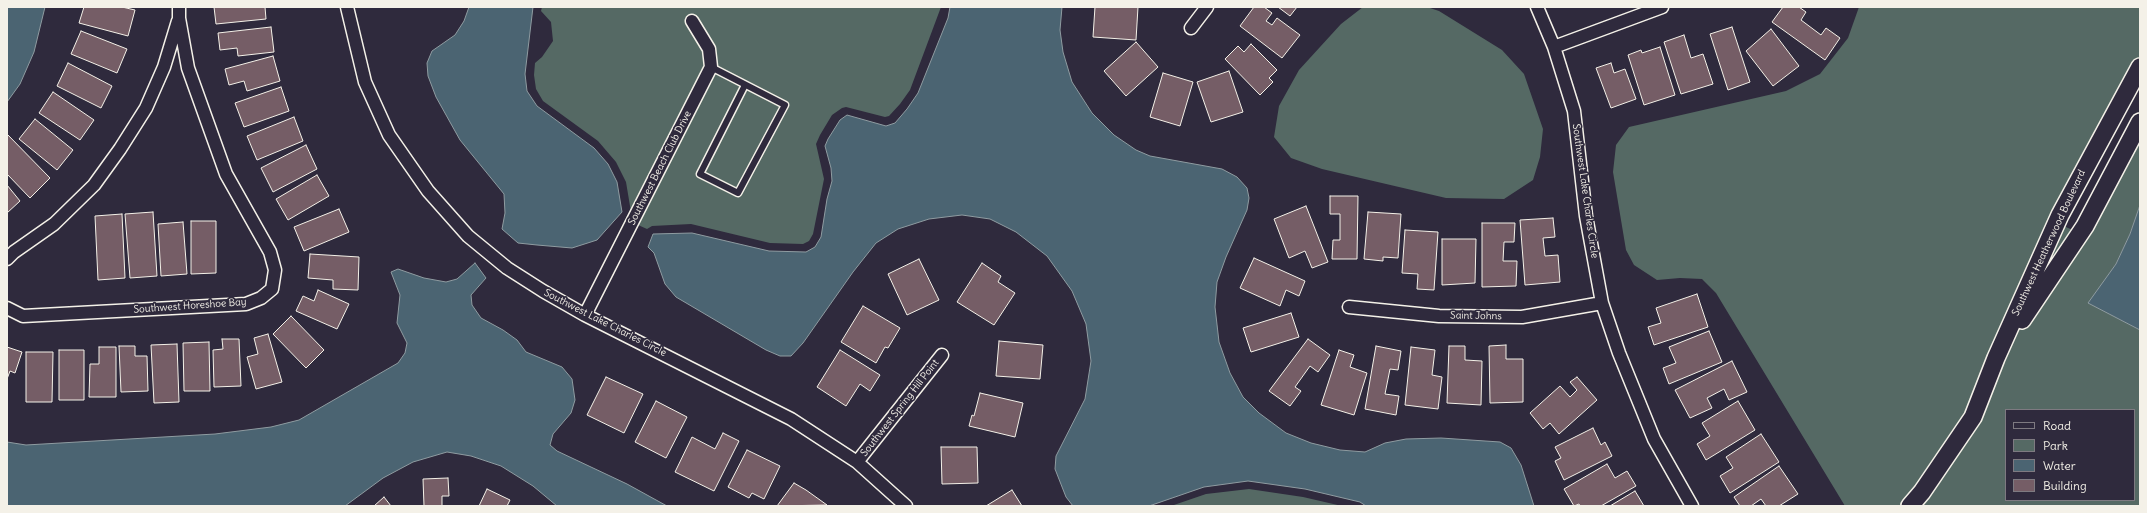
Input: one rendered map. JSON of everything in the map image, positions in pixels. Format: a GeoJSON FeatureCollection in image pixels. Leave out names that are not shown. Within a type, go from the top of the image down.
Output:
{"type":"FeatureCollection","features":[{"type":"Feature","properties":{"kind":"street","name":"Southwest Lake Charles Circle"},"geometry":{"type":"LineString","coordinates":[[347,7],[365,82],[389,135],[428,191],[468,236],[507,268],[585,315],[791,419],[857,462],[906,506]]}},
{"type":"Feature","properties":{"kind":"street"},"geometry":{"type":"LineString","coordinates":[[1191,28],[1207,7]]}},
{"type":"Feature","properties":{"kind":"street","name":"Southwest Lake Charles Circle"},"geometry":{"type":"LineString","coordinates":[[1537,7],[1554,47],[1574,111],[1586,216],[1602,303],[1619,353],[1654,439],[1692,506]]}},
{"type":"Feature","properties":{"kind":"street"},"geometry":{"type":"LineString","coordinates":[[1554,47],[1662,7]]}},
{"type":"Feature","properties":{"kind":"street","name":"Southwest Horeshoe Bay"},"geometry":{"type":"LineString","coordinates":[[7,260],[14,252],[54,224],[94,184],[120,149],[146,108],[164,67],[179,12]]}},
{"type":"Feature","properties":{"kind":"street","name":"Southwest Horeshoe Bay"},"geometry":{"type":"LineString","coordinates":[[7,308],[23,316],[246,304],[262,298],[272,289],[275,270],[270,252],[226,174],[188,68],[179,12]]}},
{"type":"Feature","properties":{"kind":"street"},"geometry":{"type":"LineString","coordinates":[[692,21],[709,49],[711,67]]}},
{"type":"Feature","properties":{"kind":"street","name":"Southwest Beach Club Drive"},"geometry":{"type":"LineString","coordinates":[[585,315],[711,67]]}},
{"type":"Feature","properties":{"kind":"street","name":"Southwest Heatherwood Boulevard"},"geometry":{"type":"LineString","coordinates":[[1910,506],[1922,492],[1973,417],[1996,358],[2072,192],[2140,67]]}},
{"type":"Feature","properties":{"kind":"street","name":"Southwest Heatherwood Boulevard"},"geometry":{"type":"LineString","coordinates":[[1996,358],[2085,226],[2140,122]]}},
{"type":"Feature","properties":{"kind":"street"},"geometry":{"type":"LineString","coordinates":[[2072,192],[2096,204]]}},
{"type":"Feature","properties":{"kind":"street","name":"Saint Johns"},"geometry":{"type":"LineString","coordinates":[[1349,307],[1440,316],[1522,317],[1602,303]]}},
{"type":"Feature","properties":{"kind":"street","name":"Southwest Spring Hill Point"},"geometry":{"type":"LineString","coordinates":[[857,462],[942,355]]}},
{"type":"Feature","properties":{"kind":"lane"},"geometry":{"type":"LineString","coordinates":[[711,67],[785,105],[738,194],[700,174],[745,85]]}},
{"type":"Feature","properties":{"kind":"green space"},"geometry":{"type":"Polygon","coordinates":[[[542,7],[941,7],[910,90],[889,116],[885,117],[846,107],[842,108],[832,115],[820,135],[816,144],[824,179],[813,234],[809,241],[803,244],[770,243],[691,224],[652,226],[647,229],[627,220],[631,212],[626,182],[616,162],[598,141],[543,101],[536,89],[534,75],[535,63],[542,57],[553,41],[551,22],[541,11],[542,7]]]}},
{"type":"Feature","properties":{"kind":"green space"},"geometry":{"type":"Polygon","coordinates":[[[1363,7],[1427,7],[1439,11],[1502,50],[1524,74],[1543,129],[1540,157],[1533,180],[1504,199],[1446,198],[1322,169],[1291,158],[1274,137],[1279,106],[1299,70],[1341,24],[1363,7]]]}},
{"type":"Feature","properties":{"kind":"green space"},"geometry":{"type":"Polygon","coordinates":[[[1859,7],[2140,7],[2140,82],[2059,224],[2075,231],[2140,116],[2140,205],[2130,234],[2116,264],[2089,303],[2140,330],[2140,506],[1845,506],[1716,293],[1702,279],[1680,278],[1657,280],[1634,265],[1626,250],[1613,172],[1616,145],[1629,127],[1786,91],[1820,74],[1848,38],[1859,7]]]}},
{"type":"Feature","properties":{"kind":"green space"},"geometry":{"type":"Polygon","coordinates":[[[1249,489],[1303,497],[1342,506],[1171,506],[1206,494],[1249,489]]]}},
{"type":"Feature","properties":{"kind":"water"},"geometry":{"type":"Polygon","coordinates":[[[7,7],[45,7],[34,52],[20,84],[7,102],[7,7]]]}},
{"type":"Feature","properties":{"kind":"water"},"geometry":{"type":"Polygon","coordinates":[[[469,7],[533,7],[525,74],[527,91],[537,106],[594,148],[608,164],[617,182],[622,212],[597,240],[572,248],[518,243],[502,229],[505,213],[504,194],[460,140],[436,97],[428,76],[427,63],[432,51],[455,35],[464,21],[469,7]]]}},
{"type":"Feature","properties":{"kind":"water"},"geometry":{"type":"Polygon","coordinates":[[[950,7],[1062,7],[1060,30],[1063,52],[1072,82],[1092,113],[1114,135],[1136,150],[1150,156],[1222,169],[1237,177],[1247,188],[1249,198],[1247,210],[1226,257],[1217,282],[1215,307],[1219,342],[1230,373],[1243,397],[1259,413],[1286,433],[1311,443],[1340,450],[1365,452],[1385,443],[1406,439],[1441,438],[1500,442],[1511,448],[1521,465],[1534,506],[1366,506],[1360,502],[1305,489],[1248,481],[1204,487],[1149,506],[1073,506],[1066,497],[1055,469],[1056,456],[1085,399],[1091,361],[1086,324],[1072,291],[1047,256],[1016,232],[990,219],[962,215],[929,219],[898,229],[876,243],[853,272],[803,343],[791,356],[780,356],[766,350],[676,297],[665,284],[654,253],[648,247],[653,234],[692,233],[769,251],[806,252],[815,247],[821,237],[827,199],[832,181],[831,168],[825,146],[828,139],[840,120],[847,115],[886,126],[895,123],[918,93],[948,18],[950,7]]]}},
{"type":"Feature","properties":{"kind":"water"},"geometry":{"type":"Polygon","coordinates":[[[2140,205],[2140,330],[2088,303],[2116,264],[2130,234],[2140,205]]]}},
{"type":"Feature","properties":{"kind":"water"},"geometry":{"type":"Polygon","coordinates":[[[475,263],[486,278],[471,295],[472,305],[481,318],[503,330],[517,340],[526,352],[562,367],[572,379],[575,400],[571,413],[553,434],[550,445],[557,451],[627,484],[667,506],[557,506],[533,486],[501,466],[471,456],[447,452],[413,462],[383,478],[345,506],[7,506],[7,442],[26,445],[215,434],[271,427],[299,420],[398,363],[405,353],[407,343],[397,323],[400,295],[391,272],[398,269],[424,278],[446,282],[457,279],[475,263]]]}},
{"type":"Feature","properties":{"kind":"building"},"geometry":{"type":"Polygon","coordinates":[[[84,7],[122,7],[135,10],[128,36],[79,23],[84,7]]]}},
{"type":"Feature","properties":{"kind":"building"},"geometry":{"type":"Polygon","coordinates":[[[214,7],[265,7],[266,19],[216,24],[214,7]]]}},
{"type":"Feature","properties":{"kind":"building"},"geometry":{"type":"Polygon","coordinates":[[[1095,7],[1138,7],[1136,40],[1093,37],[1095,7]]]}},
{"type":"Feature","properties":{"kind":"building"},"geometry":{"type":"Polygon","coordinates":[[[1254,7],[1264,7],[1272,13],[1266,21],[1272,25],[1277,18],[1300,35],[1282,58],[1240,26],[1254,7]]]}},
{"type":"Feature","properties":{"kind":"building"},"geometry":{"type":"Polygon","coordinates":[[[1278,7],[1297,7],[1290,16],[1278,7]]]}},
{"type":"Feature","properties":{"kind":"building"},"geometry":{"type":"Polygon","coordinates":[[[1783,7],[1799,7],[1806,12],[1801,20],[1821,35],[1826,28],[1840,38],[1825,60],[1772,22],[1783,7]]]}},
{"type":"Feature","properties":{"kind":"building"},"geometry":{"type":"Polygon","coordinates":[[[271,27],[274,52],[238,56],[237,48],[220,50],[218,33],[271,27]]]}},
{"type":"Feature","properties":{"kind":"building"},"geometry":{"type":"Polygon","coordinates":[[[1732,27],[1750,82],[1728,90],[1710,34],[1732,27]]]}},
{"type":"Feature","properties":{"kind":"building"},"geometry":{"type":"Polygon","coordinates":[[[1771,29],[1799,66],[1773,86],[1746,51],[1771,29]]]}},
{"type":"Feature","properties":{"kind":"building"},"geometry":{"type":"Polygon","coordinates":[[[81,31],[127,49],[117,73],[71,54],[81,31]]]}},
{"type":"Feature","properties":{"kind":"building"},"geometry":{"type":"Polygon","coordinates":[[[1684,35],[1691,58],[1703,54],[1713,84],[1681,94],[1664,42],[1684,35]]]}},
{"type":"Feature","properties":{"kind":"building"},"geometry":{"type":"Polygon","coordinates":[[[1136,42],[1158,67],[1126,96],[1104,71],[1136,42]]]}},
{"type":"Feature","properties":{"kind":"building"},"geometry":{"type":"Polygon","coordinates":[[[1251,44],[1277,70],[1269,78],[1273,82],[1260,95],[1225,59],[1238,46],[1244,52],[1251,44]]]}},
{"type":"Feature","properties":{"kind":"building"},"geometry":{"type":"Polygon","coordinates":[[[1660,47],[1675,95],[1644,105],[1628,55],[1641,50],[1642,53],[1660,47]]]}},
{"type":"Feature","properties":{"kind":"building"},"geometry":{"type":"Polygon","coordinates":[[[273,56],[280,81],[247,91],[244,81],[229,85],[225,69],[273,56]]]}},
{"type":"Feature","properties":{"kind":"building"},"geometry":{"type":"Polygon","coordinates":[[[68,63],[112,86],[101,108],[57,86],[68,63]]]}},
{"type":"Feature","properties":{"kind":"building"},"geometry":{"type":"Polygon","coordinates":[[[1611,63],[1614,73],[1625,69],[1636,99],[1611,108],[1596,68],[1611,63]]]}},
{"type":"Feature","properties":{"kind":"building"},"geometry":{"type":"Polygon","coordinates":[[[1229,71],[1243,112],[1211,122],[1197,82],[1229,71]]]}},
{"type":"Feature","properties":{"kind":"building"},"geometry":{"type":"Polygon","coordinates":[[[1163,73],[1193,82],[1180,126],[1150,117],[1163,73]]]}},
{"type":"Feature","properties":{"kind":"building"},"geometry":{"type":"Polygon","coordinates":[[[281,87],[289,111],[244,127],[235,103],[281,87]]]}},
{"type":"Feature","properties":{"kind":"building"},"geometry":{"type":"Polygon","coordinates":[[[53,92],[94,120],[80,140],[39,113],[53,92]]]}},
{"type":"Feature","properties":{"kind":"building"},"geometry":{"type":"Polygon","coordinates":[[[294,117],[303,141],[257,160],[247,136],[294,117]]]}},
{"type":"Feature","properties":{"kind":"building"},"geometry":{"type":"Polygon","coordinates":[[[35,119],[73,150],[57,170],[19,139],[35,119]]]}},
{"type":"Feature","properties":{"kind":"building"},"geometry":{"type":"Polygon","coordinates":[[[7,134],[50,178],[30,198],[7,174],[7,134]]]}},
{"type":"Feature","properties":{"kind":"building"},"geometry":{"type":"Polygon","coordinates":[[[306,145],[317,169],[273,192],[261,168],[306,145]]]}},
{"type":"Feature","properties":{"kind":"building"},"geometry":{"type":"Polygon","coordinates":[[[317,175],[329,196],[288,220],[276,199],[317,175]]]}},
{"type":"Feature","properties":{"kind":"building"},"geometry":{"type":"Polygon","coordinates":[[[7,185],[20,201],[7,213],[7,185]]]}},
{"type":"Feature","properties":{"kind":"building"},"geometry":{"type":"Polygon","coordinates":[[[1330,196],[1358,196],[1357,259],[1332,259],[1333,240],[1340,240],[1340,214],[1330,214],[1330,196]]]}},
{"type":"Feature","properties":{"kind":"building"},"geometry":{"type":"Polygon","coordinates":[[[1306,206],[1328,262],[1312,268],[1305,251],[1289,258],[1274,219],[1306,206]]]}},
{"type":"Feature","properties":{"kind":"building"},"geometry":{"type":"Polygon","coordinates":[[[339,209],[349,232],[304,251],[294,227],[339,209]]]}},
{"type":"Feature","properties":{"kind":"building"},"geometry":{"type":"Polygon","coordinates":[[[153,212],[157,276],[130,278],[125,214],[153,212]]]}},
{"type":"Feature","properties":{"kind":"building"},"geometry":{"type":"Polygon","coordinates":[[[1368,212],[1401,214],[1398,258],[1383,257],[1383,261],[1364,259],[1368,212]]]}},
{"type":"Feature","properties":{"kind":"building"},"geometry":{"type":"Polygon","coordinates":[[[122,214],[125,278],[98,280],[95,216],[122,214]]]}},
{"type":"Feature","properties":{"kind":"building"},"geometry":{"type":"Polygon","coordinates":[[[1553,218],[1555,237],[1543,238],[1545,256],[1558,255],[1560,282],[1525,285],[1520,220],[1553,218]]]}},
{"type":"Feature","properties":{"kind":"building"},"geometry":{"type":"Polygon","coordinates":[[[191,221],[216,221],[216,273],[191,274],[191,221]]]}},
{"type":"Feature","properties":{"kind":"building"},"geometry":{"type":"Polygon","coordinates":[[[183,222],[187,274],[161,276],[158,224],[183,222]]]}},
{"type":"Feature","properties":{"kind":"building"},"geometry":{"type":"Polygon","coordinates":[[[1482,223],[1515,223],[1514,242],[1504,242],[1503,261],[1517,261],[1516,286],[1482,287],[1482,223]]]}},
{"type":"Feature","properties":{"kind":"building"},"geometry":{"type":"Polygon","coordinates":[[[1405,230],[1438,232],[1434,290],[1417,289],[1418,274],[1402,273],[1405,230]]]}},
{"type":"Feature","properties":{"kind":"building"},"geometry":{"type":"Polygon","coordinates":[[[1442,239],[1476,239],[1475,283],[1442,285],[1442,239]]]}},
{"type":"Feature","properties":{"kind":"building"},"geometry":{"type":"Polygon","coordinates":[[[310,254],[359,257],[358,290],[333,289],[333,280],[308,278],[310,254]]]}},
{"type":"Feature","properties":{"kind":"building"},"geometry":{"type":"Polygon","coordinates":[[[1254,258],[1305,281],[1299,296],[1286,290],[1280,306],[1240,288],[1254,258]]]}},
{"type":"Feature","properties":{"kind":"building"},"geometry":{"type":"Polygon","coordinates":[[[919,259],[939,300],[907,315],[888,274],[919,259]]]}},
{"type":"Feature","properties":{"kind":"building"},"geometry":{"type":"Polygon","coordinates":[[[982,263],[1001,276],[998,282],[1015,293],[994,325],[957,302],[982,263]]]}},
{"type":"Feature","properties":{"kind":"building"},"geometry":{"type":"Polygon","coordinates":[[[318,290],[349,304],[337,329],[296,311],[303,296],[314,301],[318,290]]]}},
{"type":"Feature","properties":{"kind":"building"},"geometry":{"type":"Polygon","coordinates":[[[1697,294],[1708,327],[1654,345],[1648,327],[1661,323],[1656,308],[1697,294]]]}},
{"type":"Feature","properties":{"kind":"building"},"geometry":{"type":"Polygon","coordinates":[[[863,306],[900,328],[888,348],[885,347],[876,363],[841,342],[863,306]]]}},
{"type":"Feature","properties":{"kind":"building"},"geometry":{"type":"Polygon","coordinates":[[[1291,313],[1299,337],[1251,352],[1243,328],[1291,313]]]}},
{"type":"Feature","properties":{"kind":"building"},"geometry":{"type":"Polygon","coordinates":[[[291,316],[324,350],[306,368],[273,334],[291,316]]]}},
{"type":"Feature","properties":{"kind":"building"},"geometry":{"type":"Polygon","coordinates":[[[1709,331],[1722,362],[1669,384],[1663,368],[1676,363],[1669,347],[1709,331]]]}},
{"type":"Feature","properties":{"kind":"building"},"geometry":{"type":"Polygon","coordinates":[[[268,334],[282,382],[256,389],[247,357],[258,354],[254,338],[268,334]]]}},
{"type":"Feature","properties":{"kind":"building"},"geometry":{"type":"Polygon","coordinates":[[[222,339],[239,339],[241,386],[214,387],[213,350],[223,349],[222,339]]]}},
{"type":"Feature","properties":{"kind":"building"},"geometry":{"type":"Polygon","coordinates":[[[1308,339],[1330,355],[1318,372],[1310,366],[1295,387],[1301,391],[1290,406],[1269,391],[1308,339]]]}},
{"type":"Feature","properties":{"kind":"building"},"geometry":{"type":"Polygon","coordinates":[[[999,341],[1043,345],[1040,379],[996,376],[999,341]]]}},
{"type":"Feature","properties":{"kind":"building"},"geometry":{"type":"Polygon","coordinates":[[[209,342],[210,391],[184,391],[183,343],[209,342]]]}},
{"type":"Feature","properties":{"kind":"building"},"geometry":{"type":"Polygon","coordinates":[[[177,344],[179,402],[154,403],[151,345],[177,344]]]}},
{"type":"Feature","properties":{"kind":"building"},"geometry":{"type":"Polygon","coordinates":[[[1506,345],[1506,359],[1523,359],[1523,402],[1490,403],[1489,346],[1506,345]]]}},
{"type":"Feature","properties":{"kind":"building"},"geometry":{"type":"Polygon","coordinates":[[[119,346],[135,346],[135,356],[147,356],[148,391],[121,392],[119,346]]]}},
{"type":"Feature","properties":{"kind":"building"},"geometry":{"type":"Polygon","coordinates":[[[1376,346],[1401,351],[1398,370],[1390,369],[1385,394],[1399,396],[1396,415],[1365,409],[1376,346]]]}},
{"type":"Feature","properties":{"kind":"building"},"geometry":{"type":"Polygon","coordinates":[[[1449,346],[1465,346],[1465,360],[1482,361],[1481,405],[1447,403],[1449,346]]]}},
{"type":"Feature","properties":{"kind":"building"},"geometry":{"type":"Polygon","coordinates":[[[7,347],[22,352],[15,373],[10,371],[7,379],[7,347]]]}},
{"type":"Feature","properties":{"kind":"building"},"geometry":{"type":"Polygon","coordinates":[[[99,347],[116,347],[116,397],[89,397],[90,364],[99,364],[99,347]]]}},
{"type":"Feature","properties":{"kind":"building"},"geometry":{"type":"Polygon","coordinates":[[[1411,347],[1435,350],[1432,375],[1442,377],[1438,409],[1405,405],[1411,347]]]}},
{"type":"Feature","properties":{"kind":"building"},"geometry":{"type":"Polygon","coordinates":[[[59,350],[84,350],[84,400],[59,400],[59,350]]]}},
{"type":"Feature","properties":{"kind":"building"},"geometry":{"type":"Polygon","coordinates":[[[840,350],[880,375],[870,391],[860,384],[846,406],[817,387],[840,350]]]}},
{"type":"Feature","properties":{"kind":"building"},"geometry":{"type":"Polygon","coordinates":[[[1339,350],[1354,355],[1350,367],[1367,373],[1354,415],[1321,405],[1339,350]]]}},
{"type":"Feature","properties":{"kind":"building"},"geometry":{"type":"Polygon","coordinates":[[[26,352],[53,352],[52,402],[26,402],[26,352]]]}},
{"type":"Feature","properties":{"kind":"building"},"geometry":{"type":"Polygon","coordinates":[[[1732,361],[1747,392],[1729,400],[1724,389],[1707,398],[1712,408],[1690,418],[1675,390],[1732,361]]]}},
{"type":"Feature","properties":{"kind":"building"},"geometry":{"type":"Polygon","coordinates":[[[606,377],[643,394],[624,433],[587,415],[606,377]]]}},
{"type":"Feature","properties":{"kind":"building"},"geometry":{"type":"Polygon","coordinates":[[[1577,377],[1597,400],[1559,434],[1550,423],[1543,429],[1530,413],[1560,386],[1570,397],[1577,390],[1570,382],[1577,377]]]}},
{"type":"Feature","properties":{"kind":"building"},"geometry":{"type":"Polygon","coordinates":[[[980,393],[1023,403],[1015,437],[969,426],[972,415],[974,416],[980,393]]]}},
{"type":"Feature","properties":{"kind":"building"},"geometry":{"type":"Polygon","coordinates":[[[656,401],[687,417],[666,458],[635,442],[656,401]]]}},
{"type":"Feature","properties":{"kind":"building"},"geometry":{"type":"Polygon","coordinates":[[[1738,401],[1755,430],[1706,460],[1697,444],[1710,436],[1702,423],[1738,401]]]}},
{"type":"Feature","properties":{"kind":"building"},"geometry":{"type":"Polygon","coordinates":[[[1593,428],[1601,445],[1605,442],[1612,456],[1564,480],[1555,461],[1561,458],[1555,447],[1593,428]]]}},
{"type":"Feature","properties":{"kind":"building"},"geometry":{"type":"Polygon","coordinates":[[[723,433],[739,441],[714,491],[675,472],[692,437],[715,449],[723,433]]]}},
{"type":"Feature","properties":{"kind":"building"},"geometry":{"type":"Polygon","coordinates":[[[1761,434],[1779,462],[1730,493],[1720,476],[1733,468],[1726,457],[1761,434]]]}},
{"type":"Feature","properties":{"kind":"building"},"geometry":{"type":"Polygon","coordinates":[[[941,447],[977,447],[978,483],[942,484],[941,447]]]}},
{"type":"Feature","properties":{"kind":"building"},"geometry":{"type":"Polygon","coordinates":[[[747,450],[780,466],[764,499],[752,493],[749,498],[728,487],[747,450]]]}},
{"type":"Feature","properties":{"kind":"building"},"geometry":{"type":"Polygon","coordinates":[[[1607,464],[1615,478],[1627,471],[1636,486],[1601,506],[1580,506],[1579,504],[1574,506],[1564,489],[1607,464]]]}},
{"type":"Feature","properties":{"kind":"building"},"geometry":{"type":"Polygon","coordinates":[[[1779,466],[1798,494],[1779,506],[1766,506],[1761,499],[1751,506],[1740,506],[1734,497],[1779,466]]]}},
{"type":"Feature","properties":{"kind":"building"},"geometry":{"type":"Polygon","coordinates":[[[448,478],[449,496],[442,496],[442,506],[424,506],[423,479],[448,478]]]}},
{"type":"Feature","properties":{"kind":"building"},"geometry":{"type":"Polygon","coordinates":[[[794,483],[806,490],[827,505],[777,506],[794,483]]]}},
{"type":"Feature","properties":{"kind":"building"},"geometry":{"type":"Polygon","coordinates":[[[487,489],[510,500],[507,506],[479,506],[487,489]]]}},
{"type":"Feature","properties":{"kind":"building"},"geometry":{"type":"Polygon","coordinates":[[[1012,490],[1022,506],[986,506],[1012,490]]]}},
{"type":"Feature","properties":{"kind":"building"},"geometry":{"type":"Polygon","coordinates":[[[1635,491],[1644,506],[1610,506],[1635,491]]]}},
{"type":"Feature","properties":{"kind":"building"},"geometry":{"type":"Polygon","coordinates":[[[384,497],[391,506],[374,506],[384,497]]]}}]}
